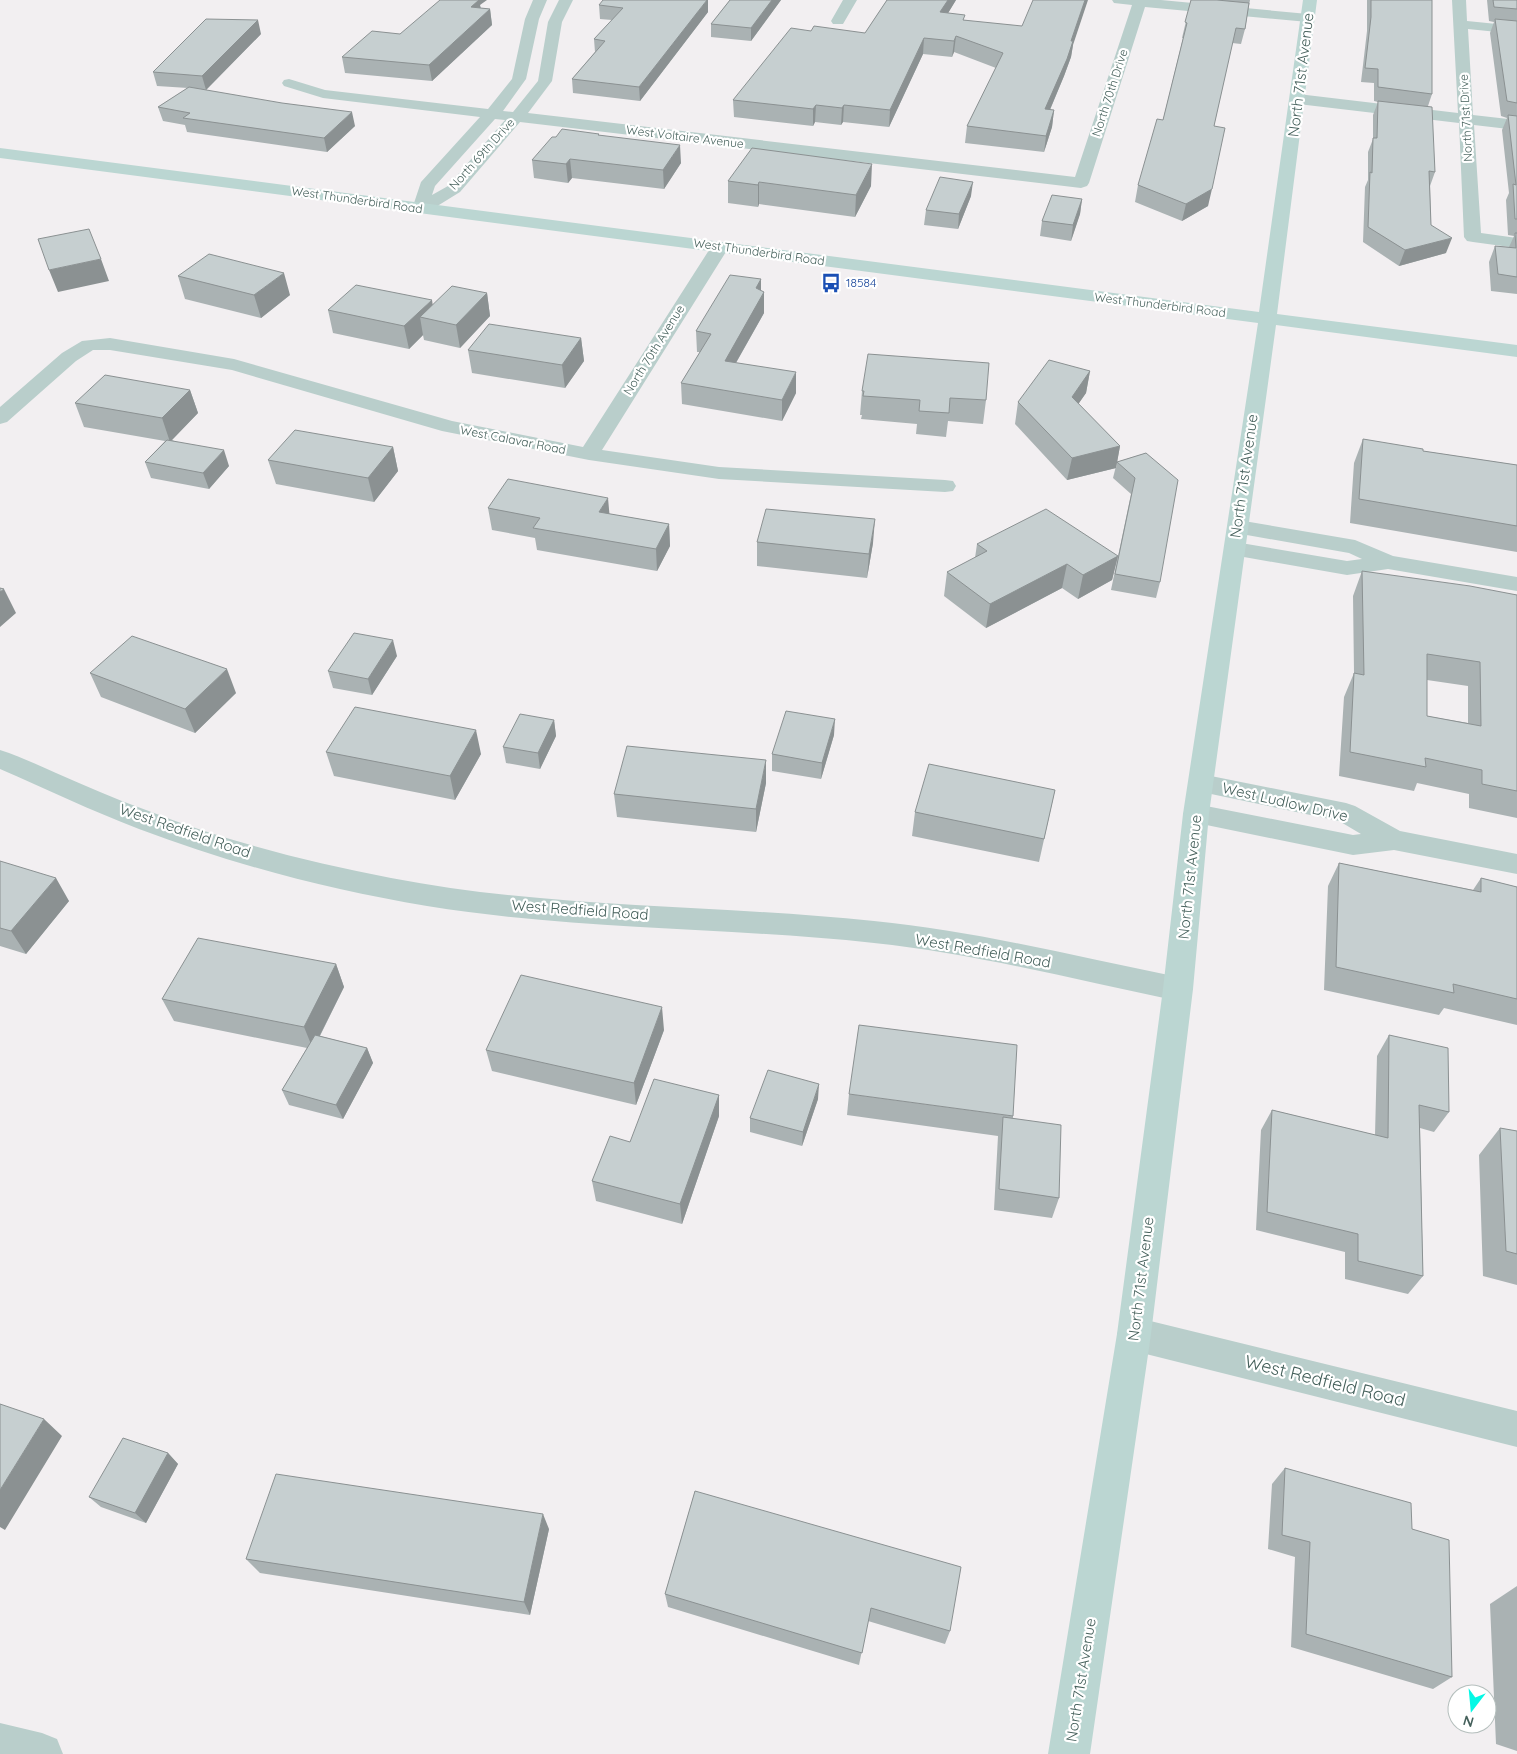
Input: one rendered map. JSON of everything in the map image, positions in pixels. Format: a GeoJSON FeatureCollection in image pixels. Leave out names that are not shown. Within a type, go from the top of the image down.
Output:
{"type":"FeatureCollection","features":[{"type":"Feature","properties":{"kind":"street","name":"North 69th Drive"},"geometry":{"type":"LineString","coordinates":[[420,209],[427,185],[491,114],[519,79],[532,18],[540,0]]}},
{"type":"Feature","properties":{"kind":"street","name":"North 69th Drive"},"geometry":{"type":"LineString","coordinates":[[420,209],[454,189],[538,92],[545,81],[556,18],[566,0]]}},
{"type":"Feature","properties":{"kind":"street"},"geometry":{"type":"LineString","coordinates":[[838,21],[850,0]]}},
{"type":"Feature","properties":{"kind":"street"},"geometry":{"type":"LineString","coordinates":[[1119,0],[1308,18]]}},
{"type":"Feature","properties":{"kind":"street","name":"North 71st Avenue"},"geometry":{"type":"LineString","coordinates":[[1070,1754],[1134,1334],[1178,989],[1196,814],[1298,99],[1310,0]]}},
{"type":"Feature","properties":{"kind":"street","name":"North 71st Drive"},"geometry":{"type":"LineString","coordinates":[[1459,0],[1473,237],[1517,243]]}},
{"type":"Feature","properties":{"kind":"street","name":"North 70th Drive"},"geometry":{"type":"LineString","coordinates":[[1081,183],[1140,2]]}},
{"type":"Feature","properties":{"kind":"street"},"geometry":{"type":"LineString","coordinates":[[532,18],[556,18]]}},
{"type":"Feature","properties":{"kind":"street"},"geometry":{"type":"LineString","coordinates":[[1461,24],[1517,30]]}},
{"type":"Feature","properties":{"kind":"street","name":"West Voltaire Avenue"},"geometry":{"type":"LineString","coordinates":[[289,83],[323,94],[1081,183]]}},
{"type":"Feature","properties":{"kind":"street"},"geometry":{"type":"LineString","coordinates":[[1298,99],[1517,125]]}},
{"type":"Feature","properties":{"kind":"street","name":"West Thunderbird Road"},"geometry":{"type":"LineString","coordinates":[[0,153],[1517,351]]}},
{"type":"Feature","properties":{"kind":"street","name":"North 70th Avenue"},"geometry":{"type":"LineString","coordinates":[[589,454],[720,247]]}},
{"type":"Feature","properties":{"kind":"street","name":"West Calavar Road"},"geometry":{"type":"LineString","coordinates":[[0,418],[69,356],[89,345],[110,344],[234,366],[449,427],[589,454],[719,473],[945,486]]}},
{"type":"Feature","properties":{"kind":"street"},"geometry":{"type":"LineString","coordinates":[[1236,538],[1322,541],[1355,547],[1388,562],[1517,584]]}},
{"type":"Feature","properties":{"kind":"street"},"geometry":{"type":"LineString","coordinates":[[1236,538],[1323,564],[1347,568],[1388,562]]}},
{"type":"Feature","properties":{"kind":"street"},"geometry":{"type":"LineString","coordinates":[[1322,541],[1323,564]]}},
{"type":"Feature","properties":{"kind":"street","name":"West Redfield Road"},"geometry":{"type":"LineString","coordinates":[[0,759],[149,822],[236,850],[332,874],[426,894],[545,909],[716,919],[876,932],[987,950],[1178,989]]}},
{"type":"Feature","properties":{"kind":"street","name":"West Ludlow Drive"},"geometry":{"type":"LineString","coordinates":[[1201,783],[1346,813],[1394,840]]}},
{"type":"Feature","properties":{"kind":"street"},"geometry":{"type":"LineString","coordinates":[[1302,836],[1303,804]]}},
{"type":"Feature","properties":{"kind":"street","name":"West Ludlow Drive"},"geometry":{"type":"LineString","coordinates":[[1196,814],[1352,845],[1394,840],[1517,864]]}},
{"type":"Feature","properties":{"kind":"street","name":"West Redfield Road"},"geometry":{"type":"LineString","coordinates":[[1134,1334],[1517,1429]]}},
{"type":"Feature","properties":{"kind":"street"},"geometry":{"type":"LineString","coordinates":[[0,1744],[42,1754]]}},
{"type":"Feature","properties":{"kind":"building"},"geometry":{"type":"Polygon","coordinates":[[[440,0],[479,0],[471,7],[490,9],[429,65],[342,57],[372,31],[400,34],[440,0]]]}},
{"type":"Feature","properties":{"kind":"building"},"geometry":{"type":"Polygon","coordinates":[[[603,0],[707,0],[639,87],[572,79],[605,41],[594,39],[623,8],[599,5],[603,0]]]}},
{"type":"Feature","properties":{"kind":"building"},"geometry":{"type":"Polygon","coordinates":[[[730,0],[772,0],[751,28],[711,24],[730,0]]]}},
{"type":"Feature","properties":{"kind":"building"},"geometry":{"type":"Polygon","coordinates":[[[887,0],[948,0],[940,12],[965,15],[963,20],[1022,26],[1033,0],[1085,0],[1067,59],[1045,109],[1054,110],[1046,136],[967,126],[1003,53],[956,36],[954,41],[924,38],[890,110],[844,105],[842,108],[816,105],[813,109],[733,100],[791,28],[811,31],[814,26],[865,33],[887,0]]]}},
{"type":"Feature","properties":{"kind":"building"},"geometry":{"type":"Polygon","coordinates":[[[1191,0],[1249,3],[1245,29],[1236,28],[1214,126],[1225,128],[1212,189],[1186,204],[1138,185],[1157,119],[1163,120],[1191,0]]]}},
{"type":"Feature","properties":{"kind":"building"},"geometry":{"type":"Polygon","coordinates":[[[1371,0],[1432,0],[1432,94],[1378,87],[1378,69],[1365,68],[1371,0]]]}},
{"type":"Feature","properties":{"kind":"building"},"geometry":{"type":"Polygon","coordinates":[[[1493,0],[1517,0],[1517,9],[1494,7],[1493,0]]]}},
{"type":"Feature","properties":{"kind":"building"},"geometry":{"type":"Polygon","coordinates":[[[206,19],[258,20],[202,76],[153,72],[206,19]]]}},
{"type":"Feature","properties":{"kind":"building"},"geometry":{"type":"Polygon","coordinates":[[[1495,19],[1517,21],[1517,103],[1507,101],[1495,19]]]}},
{"type":"Feature","properties":{"kind":"building"},"geometry":{"type":"Polygon","coordinates":[[[189,87],[282,103],[352,112],[324,138],[183,118],[190,113],[158,107],[189,87]]]}},
{"type":"Feature","properties":{"kind":"building"},"geometry":{"type":"Polygon","coordinates":[[[1378,101],[1432,107],[1435,172],[1429,171],[1431,225],[1452,238],[1405,250],[1368,227],[1370,172],[1372,173],[1373,138],[1377,138],[1378,101]]]}},
{"type":"Feature","properties":{"kind":"building"},"geometry":{"type":"Polygon","coordinates":[[[1508,115],[1517,116],[1517,219],[1515,219],[1513,184],[1516,185],[1508,115]]]}},
{"type":"Feature","properties":{"kind":"building"},"geometry":{"type":"Polygon","coordinates":[[[562,129],[680,145],[663,170],[570,159],[566,164],[532,160],[552,137],[556,137],[562,129]]]}},
{"type":"Feature","properties":{"kind":"building"},"geometry":{"type":"Polygon","coordinates":[[[752,148],[872,164],[856,195],[759,182],[758,185],[728,181],[752,148]]]}},
{"type":"Feature","properties":{"kind":"building"},"geometry":{"type":"Polygon","coordinates":[[[940,177],[973,182],[959,214],[926,210],[940,177]]]}},
{"type":"Feature","properties":{"kind":"building"},"geometry":{"type":"Polygon","coordinates":[[[1052,195],[1082,199],[1073,225],[1042,221],[1052,195]]]}},
{"type":"Feature","properties":{"kind":"building"},"geometry":{"type":"Polygon","coordinates":[[[89,229],[101,259],[49,270],[38,239],[89,229]]]}},
{"type":"Feature","properties":{"kind":"building"},"geometry":{"type":"Polygon","coordinates":[[[1515,233],[1517,233],[1517,277],[1498,274],[1495,246],[1516,248],[1515,233]]]}},
{"type":"Feature","properties":{"kind":"building"},"geometry":{"type":"Polygon","coordinates":[[[209,254],[284,273],[254,295],[178,276],[209,254]]]}},
{"type":"Feature","properties":{"kind":"building"},"geometry":{"type":"Polygon","coordinates":[[[730,275],[761,279],[756,288],[764,292],[725,361],[796,372],[782,400],[681,383],[711,334],[696,331],[730,275]]]}},
{"type":"Feature","properties":{"kind":"building"},"geometry":{"type":"Polygon","coordinates":[[[356,285],[432,300],[404,326],[328,310],[356,285]]]}},
{"type":"Feature","properties":{"kind":"building"},"geometry":{"type":"Polygon","coordinates":[[[452,286],[487,293],[456,325],[420,317],[452,286]]]}},
{"type":"Feature","properties":{"kind":"building"},"geometry":{"type":"Polygon","coordinates":[[[489,324],[581,338],[562,365],[468,350],[489,324]]]}},
{"type":"Feature","properties":{"kind":"building"},"geometry":{"type":"Polygon","coordinates":[[[868,354],[989,363],[986,400],[950,398],[949,413],[919,411],[920,400],[863,396],[864,391],[862,391],[868,354]]]}},
{"type":"Feature","properties":{"kind":"building"},"geometry":{"type":"Polygon","coordinates":[[[1049,360],[1090,371],[1072,397],[1120,446],[1072,458],[1018,402],[1049,360]]]}},
{"type":"Feature","properties":{"kind":"building"},"geometry":{"type":"Polygon","coordinates":[[[105,375],[190,390],[162,418],[75,403],[105,375]]]}},
{"type":"Feature","properties":{"kind":"building"},"geometry":{"type":"Polygon","coordinates":[[[295,430],[393,447],[368,478],[268,460],[295,430]]]}},
{"type":"Feature","properties":{"kind":"building"},"geometry":{"type":"Polygon","coordinates":[[[1363,439],[1423,449],[1423,451],[1517,465],[1517,526],[1359,499],[1363,439]]]}},
{"type":"Feature","properties":{"kind":"building"},"geometry":{"type":"Polygon","coordinates":[[[167,440],[224,450],[203,473],[145,462],[167,440]]]}},
{"type":"Feature","properties":{"kind":"building"},"geometry":{"type":"Polygon","coordinates":[[[1146,453],[1178,480],[1160,582],[1115,574],[1135,478],[1117,462],[1146,453]]]}},
{"type":"Feature","properties":{"kind":"building"},"geometry":{"type":"Polygon","coordinates":[[[508,479],[608,498],[599,512],[669,524],[656,549],[533,528],[540,518],[488,508],[508,479]]]}},
{"type":"Feature","properties":{"kind":"building"},"geometry":{"type":"Polygon","coordinates":[[[766,509],[875,519],[869,554],[757,542],[766,509]]]}},
{"type":"Feature","properties":{"kind":"building"},"geometry":{"type":"Polygon","coordinates":[[[1046,509],[1118,556],[1083,575],[1067,564],[990,604],[947,572],[987,551],[977,544],[1046,509]]]}},
{"type":"Feature","properties":{"kind":"building"},"geometry":{"type":"Polygon","coordinates":[[[1362,571],[1470,586],[1517,595],[1517,791],[1482,784],[1482,770],[1425,758],[1426,767],[1350,752],[1354,673],[1364,675],[1362,571]],[[1427,654],[1427,716],[1481,726],[1480,662],[1427,654]]]}},
{"type":"Feature","properties":{"kind":"building"},"geometry":{"type":"Polygon","coordinates":[[[354,633],[393,640],[368,679],[328,671],[354,633]]]}},
{"type":"Feature","properties":{"kind":"building"},"geometry":{"type":"Polygon","coordinates":[[[132,636],[227,669],[185,709],[90,673],[132,636]]]}},
{"type":"Feature","properties":{"kind":"building"},"geometry":{"type":"Polygon","coordinates":[[[355,707],[476,730],[450,776],[326,752],[355,707]]]}},
{"type":"Feature","properties":{"kind":"building"},"geometry":{"type":"Polygon","coordinates":[[[786,711],[835,719],[822,763],[772,754],[786,711]]]}},
{"type":"Feature","properties":{"kind":"building"},"geometry":{"type":"Polygon","coordinates":[[[520,714],[554,720],[538,753],[503,747],[520,714]]]}},
{"type":"Feature","properties":{"kind":"building"},"geometry":{"type":"Polygon","coordinates":[[[627,746],[766,760],[756,809],[614,794],[627,746]]]}},
{"type":"Feature","properties":{"kind":"building"},"geometry":{"type":"Polygon","coordinates":[[[929,764],[1055,790],[1044,839],[915,812],[929,764]]]}},
{"type":"Feature","properties":{"kind":"building"},"geometry":{"type":"Polygon","coordinates":[[[0,861],[56,878],[11,931],[0,928],[0,861]]]}},
{"type":"Feature","properties":{"kind":"building"},"geometry":{"type":"Polygon","coordinates":[[[1339,863],[1481,892],[1481,878],[1517,887],[1517,999],[1453,984],[1454,993],[1336,967],[1339,863]]]}},
{"type":"Feature","properties":{"kind":"building"},"geometry":{"type":"Polygon","coordinates":[[[198,938],[336,964],[304,1027],[162,999],[198,938]]]}},
{"type":"Feature","properties":{"kind":"building"},"geometry":{"type":"Polygon","coordinates":[[[521,975],[662,1007],[634,1083],[486,1050],[521,975]]]}},
{"type":"Feature","properties":{"kind":"building"},"geometry":{"type":"Polygon","coordinates":[[[859,1025],[1017,1045],[1013,1116],[849,1094],[859,1025]]]}},
{"type":"Feature","properties":{"kind":"building"},"geometry":{"type":"Polygon","coordinates":[[[315,1035],[367,1048],[336,1105],[282,1090],[315,1035]]]}},
{"type":"Feature","properties":{"kind":"building"},"geometry":{"type":"Polygon","coordinates":[[[1389,1035],[1448,1048],[1449,1112],[1419,1105],[1423,1276],[1358,1261],[1358,1234],[1267,1212],[1272,1110],[1388,1138],[1389,1035]]]}},
{"type":"Feature","properties":{"kind":"building"},"geometry":{"type":"Polygon","coordinates":[[[768,1070],[819,1084],[803,1132],[750,1118],[768,1070]]]}},
{"type":"Feature","properties":{"kind":"building"},"geometry":{"type":"Polygon","coordinates":[[[654,1079],[719,1095],[680,1204],[592,1181],[610,1136],[630,1142],[654,1079]]]}},
{"type":"Feature","properties":{"kind":"building"},"geometry":{"type":"Polygon","coordinates":[[[1003,1117],[1061,1125],[1059,1198],[999,1189],[1003,1117]]]}},
{"type":"Feature","properties":{"kind":"building"},"geometry":{"type":"Polygon","coordinates":[[[1500,1128],[1517,1131],[1517,1254],[1506,1251],[1500,1128]]]}},
{"type":"Feature","properties":{"kind":"building"},"geometry":{"type":"Polygon","coordinates":[[[0,1404],[44,1419],[0,1490],[0,1404]]]}},
{"type":"Feature","properties":{"kind":"building"},"geometry":{"type":"Polygon","coordinates":[[[123,1438],[168,1453],[135,1513],[89,1497],[123,1438]]]}},
{"type":"Feature","properties":{"kind":"building"},"geometry":{"type":"Polygon","coordinates":[[[1285,1468],[1411,1503],[1412,1529],[1449,1540],[1452,1677],[1306,1634],[1310,1542],[1282,1535],[1285,1468]]]}},
{"type":"Feature","properties":{"kind":"building"},"geometry":{"type":"Polygon","coordinates":[[[276,1474],[543,1514],[524,1602],[246,1559],[276,1474]]]}},
{"type":"Feature","properties":{"kind":"building"},"geometry":{"type":"Polygon","coordinates":[[[695,1491],[961,1567],[950,1631],[871,1608],[862,1653],[665,1594],[695,1491]]]}},
{"type":"Feature","properties":{"kind":"place","name":"18584"},"geometry":{"type":"Point","coordinates":[831,283]}}]}
